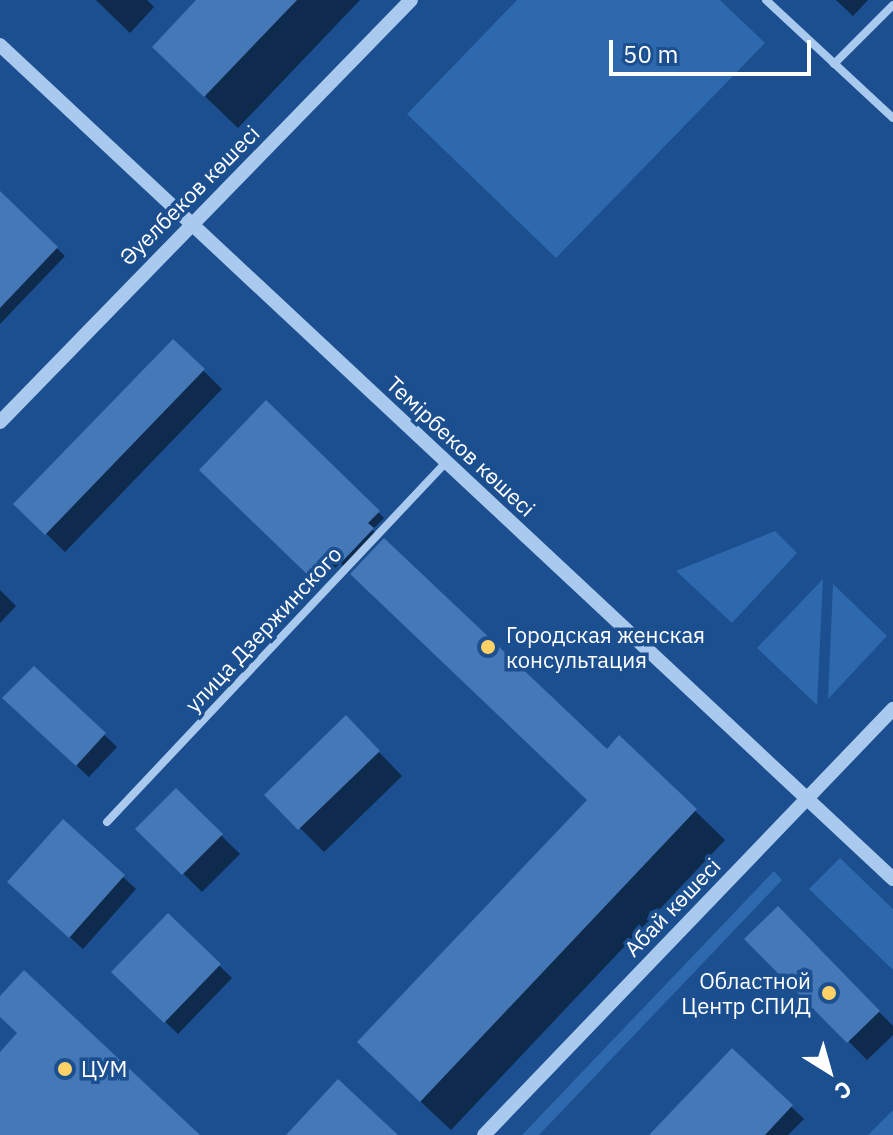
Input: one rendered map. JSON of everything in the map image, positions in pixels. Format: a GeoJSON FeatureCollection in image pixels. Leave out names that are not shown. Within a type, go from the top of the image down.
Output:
{"type":"FeatureCollection","features":[{"type":"Feature","properties":{"kind":"street","name":"Әуелбеков көшесі"},"geometry":{"type":"LineString","coordinates":[[0,422],[411,0]]}},
{"type":"Feature","properties":{"kind":"street"},"geometry":{"type":"LineString","coordinates":[[766,0],[893,118]]}},
{"type":"Feature","properties":{"kind":"street"},"geometry":{"type":"LineString","coordinates":[[834,64],[893,5]]}},
{"type":"Feature","properties":{"kind":"street","name":"Темірбеков көшесі"},"geometry":{"type":"LineString","coordinates":[[0,45],[893,879]]}},
{"type":"Feature","properties":{"kind":"street","name":"улица Дзержинского"},"geometry":{"type":"LineString","coordinates":[[107,822],[446,462]]}},
{"type":"Feature","properties":{"kind":"street","name":"Абай көшесі"},"geometry":{"type":"LineString","coordinates":[[484,1135],[893,709]]}},
{"type":"Feature","properties":{"kind":"shaded area"},"geometry":{"type":"Polygon","coordinates":[[[517,0],[720,0],[765,43],[556,258],[407,114],[517,0]]]}},
{"type":"Feature","properties":{"kind":"shaded area"},"geometry":{"type":"Polygon","coordinates":[[[775,531],[797,553],[732,623],[676,571],[775,531]]]}},
{"type":"Feature","properties":{"kind":"shaded area"},"geometry":{"type":"Polygon","coordinates":[[[823,579],[817,705],[757,648],[823,579]]]}},
{"type":"Feature","properties":{"kind":"shaded area"},"geometry":{"type":"Polygon","coordinates":[[[833,584],[887,636],[828,699],[833,584]]]}},
{"type":"Feature","properties":{"kind":"shaded area"},"geometry":{"type":"Polygon","coordinates":[[[840,858],[893,909],[893,970],[809,889],[840,858]]]}},
{"type":"Feature","properties":{"kind":"shaded area"},"geometry":{"type":"Polygon","coordinates":[[[774,871],[782,880],[539,1135],[522,1135],[774,871]]]}},
{"type":"Feature","properties":{"kind":"shaded area"},"geometry":{"type":"Polygon","coordinates":[[[893,1110],[893,1135],[868,1135],[893,1110]]]}},
{"type":"Feature","properties":{"kind":"building"},"geometry":{"type":"Polygon","coordinates":[[[196,0],[297,0],[204,97],[152,47],[196,0]]]}},
{"type":"Feature","properties":{"kind":"building"},"geometry":{"type":"Polygon","coordinates":[[[0,191],[58,247],[0,308],[0,191]]]}},
{"type":"Feature","properties":{"kind":"building"},"geometry":{"type":"Polygon","coordinates":[[[173,339],[205,369],[45,535],[13,504],[173,339]]]}},
{"type":"Feature","properties":{"kind":"building"},"geometry":{"type":"Polygon","coordinates":[[[266,400],[380,511],[368,523],[374,528],[340,564],[334,558],[313,580],[199,470],[266,400]]]}},
{"type":"Feature","properties":{"kind":"building"},"geometry":{"type":"Polygon","coordinates":[[[384,538],[607,749],[619,735],[697,809],[420,1102],[357,1042],[587,800],[350,574],[384,538]]]}},
{"type":"Feature","properties":{"kind":"building"},"geometry":{"type":"Polygon","coordinates":[[[34,666],[106,733],[76,766],[2,698],[34,666]]]}},
{"type":"Feature","properties":{"kind":"building"},"geometry":{"type":"Polygon","coordinates":[[[346,715],[380,751],[298,830],[264,795],[346,715]]]}},
{"type":"Feature","properties":{"kind":"building"},"geometry":{"type":"Polygon","coordinates":[[[176,788],[223,834],[182,875],[135,829],[176,788]]]}},
{"type":"Feature","properties":{"kind":"building"},"geometry":{"type":"Polygon","coordinates":[[[63,819],[125,875],[69,938],[7,882],[63,819]]]}},
{"type":"Feature","properties":{"kind":"building"},"geometry":{"type":"Polygon","coordinates":[[[778,906],[880,1011],[847,1043],[744,939],[778,906]]]}},
{"type":"Feature","properties":{"kind":"building"},"geometry":{"type":"Polygon","coordinates":[[[168,913],[221,964],[164,1023],[111,972],[168,913]]]}},
{"type":"Feature","properties":{"kind":"building","name":"ЦУМ"},"geometry":{"type":"Polygon","coordinates":[[[24,970],[200,1135],[0,1135],[0,1052],[17,1033],[0,1017],[0,996],[24,970]]]}},
{"type":"Feature","properties":{"kind":"building"},"geometry":{"type":"Polygon","coordinates":[[[732,1048],[793,1105],[765,1135],[649,1135],[732,1048]]]}},
{"type":"Feature","properties":{"kind":"building"},"geometry":{"type":"Polygon","coordinates":[[[338,1079],[398,1135],[286,1135],[338,1079]]]}},
{"type":"Feature","properties":{"kind":"place","name":"Городская женская консультация"},"geometry":{"type":"Point","coordinates":[488,647]}},
{"type":"Feature","properties":{"kind":"place","name":"Областной Центр СПИД"},"geometry":{"type":"Point","coordinates":[829,993]}},
{"type":"Feature","properties":{"kind":"place","name":"ЦУМ"},"geometry":{"type":"Point","coordinates":[65,1069]}}]}
